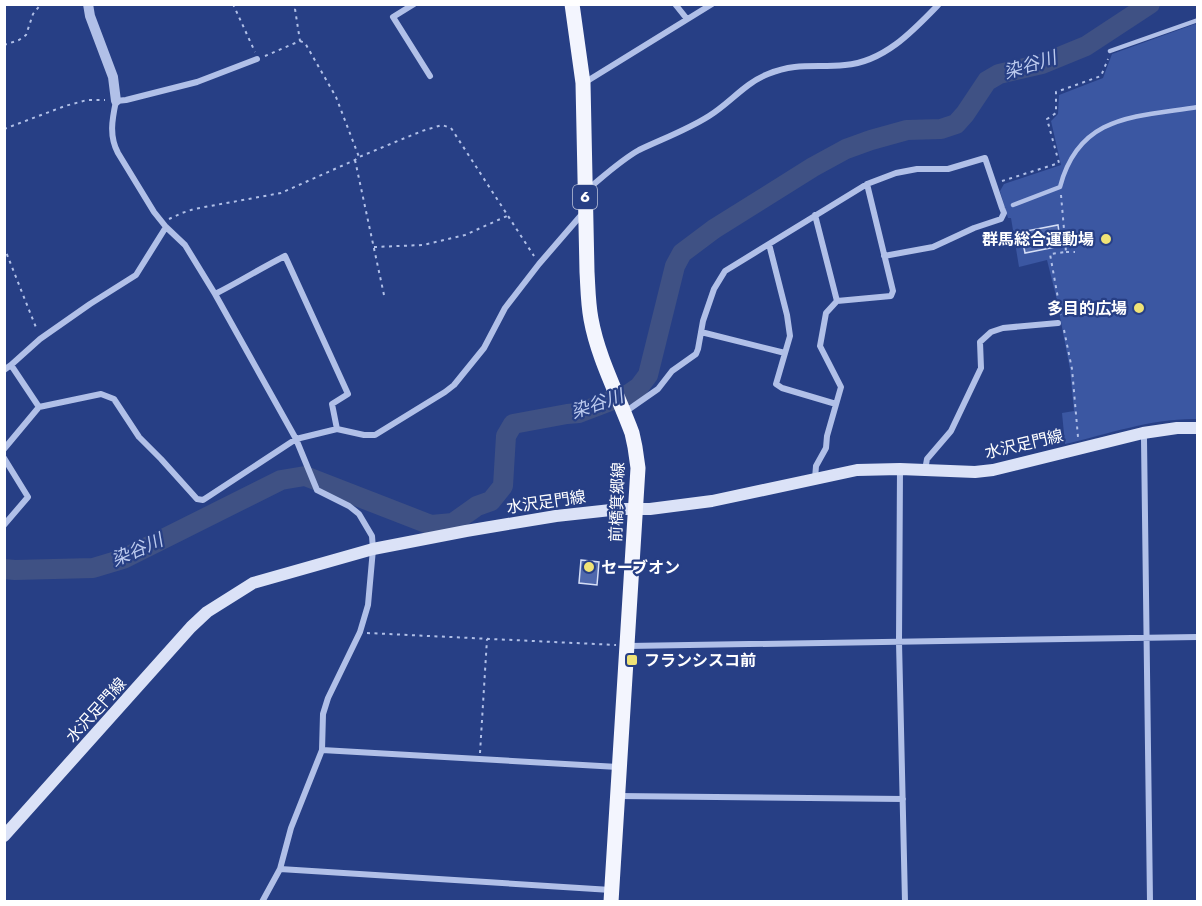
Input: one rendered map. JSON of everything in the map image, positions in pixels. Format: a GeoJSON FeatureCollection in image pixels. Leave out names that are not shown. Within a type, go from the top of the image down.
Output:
{"type":"FeatureCollection","features":[{"type":"Feature","properties":{"kind":"main road","name":"前橋箕郷線"},"geometry":{"type":"LineString","coordinates":[[572,4],[583,83],[588,297],[591,320],[635,447],[638,468],[611,896]]}},
{"type":"Feature","properties":{"kind":"main road","name":"水沢足門線"},"geometry":{"type":"LineString","coordinates":[[4,836],[191,627],[207,612],[253,583],[373,549],[556,516],[620,509],[650,509],[712,501],[857,470],[975,472],[993,470],[1143,433],[1177,428],[1197,429]]}},
{"type":"Feature","properties":{"kind":"street"},"geometry":{"type":"LineString","coordinates":[[88,4],[90,16],[113,77],[116,101],[112,119],[113,143],[154,212],[185,245],[215,294],[296,440],[317,490],[350,506],[359,514],[372,536],[368,605],[360,632],[328,698],[323,714],[322,750],[291,828],[280,869],[262,902]]}},
{"type":"Feature","properties":{"kind":"street"},"geometry":{"type":"LineString","coordinates":[[414,4],[393,17],[429,76]]}},
{"type":"Feature","properties":{"kind":"street"},"geometry":{"type":"LineString","coordinates":[[675,4],[687,19]]}},
{"type":"Feature","properties":{"kind":"street"},"geometry":{"type":"LineString","coordinates":[[583,83],[712,4]]}},
{"type":"Feature","properties":{"kind":"street"},"geometry":{"type":"LineString","coordinates":[[585,191],[638,151],[711,115],[765,75],[798,66],[860,63],[897,44],[939,4]]}},
{"type":"Feature","properties":{"kind":"street"},"geometry":{"type":"LineString","coordinates":[[116,101],[197,82],[257,59]]}},
{"type":"Feature","properties":{"kind":"street"},"geometry":{"type":"LineString","coordinates":[[623,410],[658,389],[672,371],[696,354],[703,321],[714,289],[725,272],[867,184],[896,173],[917,169],[948,170],[985,159],[1004,213],[1001,219],[933,247],[884,256]]}},
{"type":"Feature","properties":{"kind":"street"},"geometry":{"type":"LineString","coordinates":[[815,479],[816,466],[826,448],[827,436],[841,387],[820,346],[826,313],[837,301],[891,296],[893,291],[867,184]]}},
{"type":"Feature","properties":{"kind":"street"},"geometry":{"type":"LineString","coordinates":[[4,449],[39,407],[101,394],[114,399],[139,437],[196,499],[203,500],[296,440],[337,429],[375,435],[454,385],[484,348],[505,308],[539,264],[586,210]]}},
{"type":"Feature","properties":{"kind":"street"},"geometry":{"type":"LineString","coordinates":[[815,215],[837,301]]}},
{"type":"Feature","properties":{"kind":"street"},"geometry":{"type":"LineString","coordinates":[[4,370],[40,339],[136,275],[166,227]]}},
{"type":"Feature","properties":{"kind":"street"},"geometry":{"type":"LineString","coordinates":[[769,244],[790,336],[776,384],[782,388],[836,404]]}},
{"type":"Feature","properties":{"kind":"street"},"geometry":{"type":"LineString","coordinates":[[215,294],[285,256],[348,394],[332,404],[337,429]]}},
{"type":"Feature","properties":{"kind":"street"},"geometry":{"type":"LineString","coordinates":[[925,470],[927,459],[951,431],[981,368],[980,342],[991,332],[1003,328],[1058,323]]}},
{"type":"Feature","properties":{"kind":"street"},"geometry":{"type":"LineString","coordinates":[[701,332],[785,353]]}},
{"type":"Feature","properties":{"kind":"street"},"geometry":{"type":"LineString","coordinates":[[11,365],[39,407]]}},
{"type":"Feature","properties":{"kind":"street"},"geometry":{"type":"LineString","coordinates":[[1143,433],[1150,902]]}},
{"type":"Feature","properties":{"kind":"street"},"geometry":{"type":"LineString","coordinates":[[4,458],[28,497],[4,525]]}},
{"type":"Feature","properties":{"kind":"street"},"geometry":{"type":"LineString","coordinates":[[900,469],[899,642],[905,902]]}},
{"type":"Feature","properties":{"kind":"street"},"geometry":{"type":"LineString","coordinates":[[627,646],[1197,637]]}},
{"type":"Feature","properties":{"kind":"street"},"geometry":{"type":"LineString","coordinates":[[322,750],[619,767]]}},
{"type":"Feature","properties":{"kind":"street"},"geometry":{"type":"LineString","coordinates":[[618,796],[903,799]]}},
{"type":"Feature","properties":{"kind":"street"},"geometry":{"type":"LineString","coordinates":[[280,869],[611,896]]}},
{"type":"Feature","properties":{"kind":"lane"},"geometry":{"type":"LineString","coordinates":[[1110,51],[1197,20]]}},
{"type":"Feature","properties":{"kind":"lane"},"geometry":{"type":"LineString","coordinates":[[1171,102],[1172,111]]}},
{"type":"Feature","properties":{"kind":"lane"},"geometry":{"type":"LineString","coordinates":[[1013,205],[1060,187],[1073,155],[1087,138],[1109,124],[1124,119],[1197,107]]}},
{"type":"Feature","properties":{"kind":"path"},"geometry":{"type":"LineString","coordinates":[[4,45],[26,35],[33,14],[40,4]]}},
{"type":"Feature","properties":{"kind":"path"},"geometry":{"type":"LineString","coordinates":[[233,4],[257,59],[300,40]]}},
{"type":"Feature","properties":{"kind":"path"},"geometry":{"type":"LineString","coordinates":[[297,4],[295,9],[300,40],[305,43],[336,97],[359,157]]}},
{"type":"Feature","properties":{"kind":"path"},"geometry":{"type":"LineString","coordinates":[[996,192],[1002,181],[1059,163],[1047,119],[1056,113],[1056,92],[1101,76],[1110,51]]}},
{"type":"Feature","properties":{"kind":"path"},"geometry":{"type":"LineString","coordinates":[[4,129],[87,100],[116,101]]}},
{"type":"Feature","properties":{"kind":"path"},"geometry":{"type":"LineString","coordinates":[[166,227],[170,218],[194,209],[281,193],[359,157],[442,125],[451,128],[539,264]]}},
{"type":"Feature","properties":{"kind":"path"},"geometry":{"type":"LineString","coordinates":[[355,160],[384,295]]}},
{"type":"Feature","properties":{"kind":"path"},"geometry":{"type":"LineString","coordinates":[[1060,187],[1066,252]]}},
{"type":"Feature","properties":{"kind":"path"},"geometry":{"type":"LineString","coordinates":[[374,247],[423,245],[465,235],[507,216]]}},
{"type":"Feature","properties":{"kind":"path"},"geometry":{"type":"LineString","coordinates":[[4,247],[40,339]]}},
{"type":"Feature","properties":{"kind":"path"},"geometry":{"type":"LineString","coordinates":[[1075,252],[1050,254],[1072,369],[1078,441]]}},
{"type":"Feature","properties":{"kind":"path"},"geometry":{"type":"LineString","coordinates":[[360,632],[627,646]]}},
{"type":"Feature","properties":{"kind":"path"},"geometry":{"type":"LineString","coordinates":[[480,759],[487,638]]}},
{"type":"Feature","properties":{"kind":"shaded area","name":"群馬総合運動場"},"geometry":{"type":"Polygon","coordinates":[[[1197,25],[1197,419],[1147,424],[1065,444],[1062,413],[1074,411],[1070,369],[1047,260],[1019,267],[1011,218],[1008,218],[1000,191],[1004,184],[1061,165],[1051,121],[1058,114],[1059,95],[1103,78],[1112,54],[1197,25]]]}},
{"type":"Feature","properties":{"kind":"building"},"geometry":{"type":"Polygon","coordinates":[[[1058,225],[1061,246],[1025,253],[1021,232],[1058,225]]]}},
{"type":"Feature","properties":{"kind":"building"},"geometry":{"type":"Polygon","coordinates":[[[581,560],[599,562],[597,585],[579,583],[581,560]]]}},
{"type":"Feature","properties":{"kind":"waterway","name":"染谷川"},"geometry":{"type":"LineString","coordinates":[[4,569],[93,568],[123,559],[281,480],[305,476],[431,525],[453,523],[477,506],[491,501],[503,486],[506,436],[513,424],[579,413],[629,394],[639,387],[648,375],[675,266],[682,253],[714,229],[846,149],[907,130],[941,129],[956,124],[987,81],[999,74],[1042,64],[1086,46],[1150,4]]}},
{"type":"Feature","properties":{"kind":"place","name":"群馬総合運動場"},"geometry":{"type":"Point","coordinates":[1106,239]}},
{"type":"Feature","properties":{"kind":"place","name":"多目的広場"},"geometry":{"type":"Point","coordinates":[1139,308]}},
{"type":"Feature","properties":{"kind":"place","name":"セーブオン"},"geometry":{"type":"Point","coordinates":[589,567]}},
{"type":"Feature","properties":{"kind":"place","name":"フランシスコ前"},"geometry":{"type":"Point","coordinates":[632,660]}}]}
